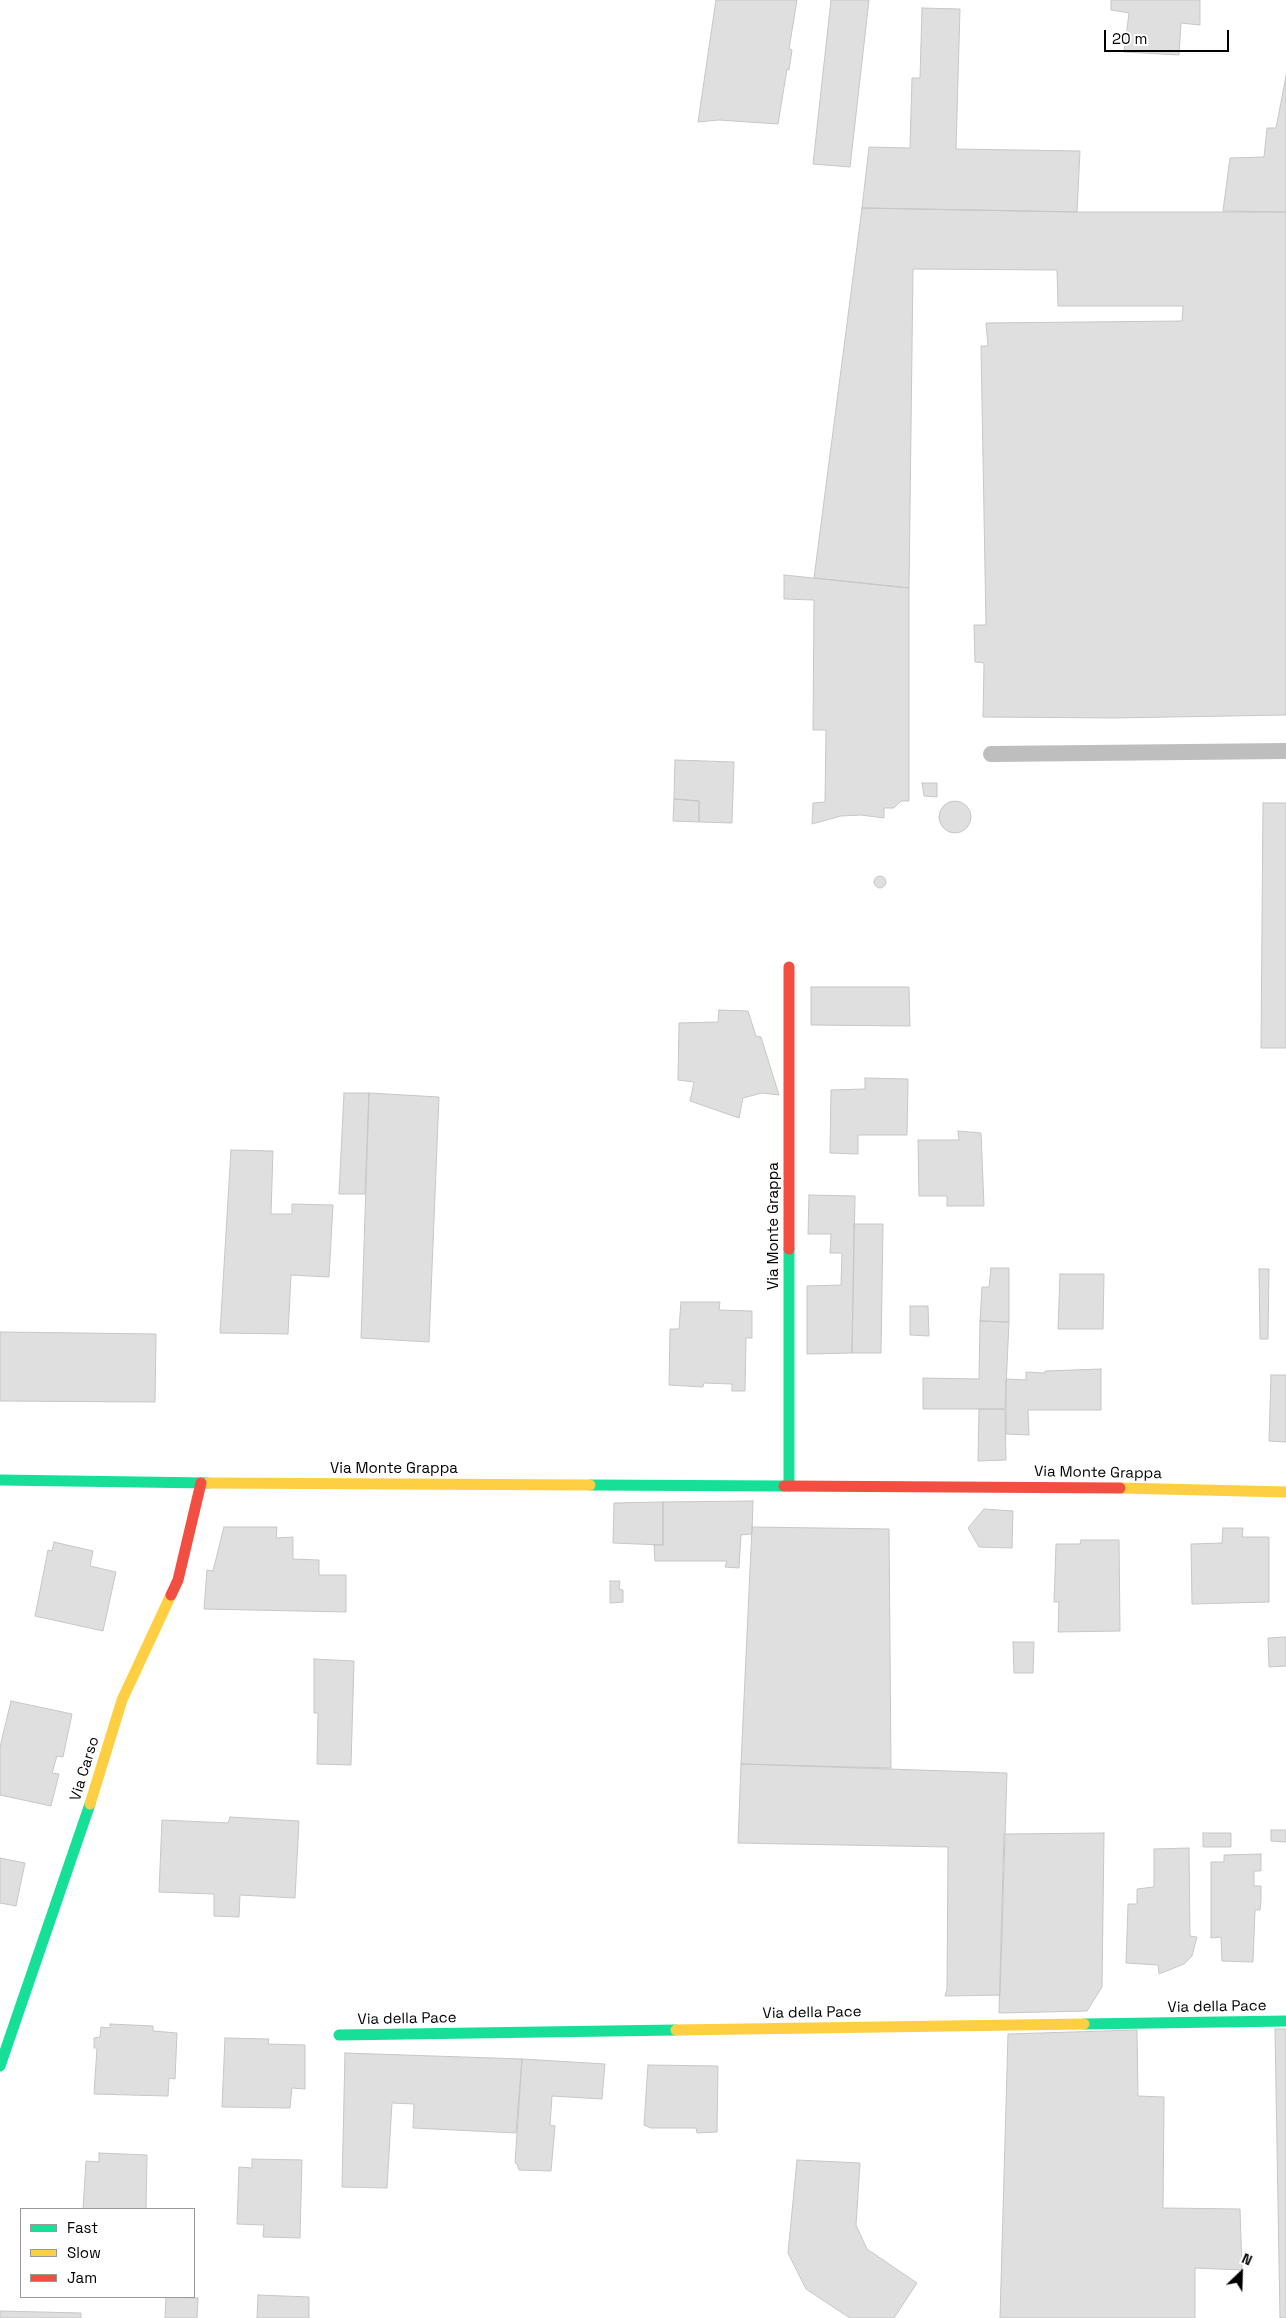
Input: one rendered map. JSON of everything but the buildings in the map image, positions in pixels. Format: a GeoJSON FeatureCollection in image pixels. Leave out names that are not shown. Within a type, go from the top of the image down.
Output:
{"type":"FeatureCollection","features":[{"type":"Feature","properties":{"kind":"street","name":"Via Monte Grappa"},"geometry":{"type":"LineString","coordinates":[[789,967],[789,1486]]}},
{"type":"Feature","properties":{"kind":"street","name":"Via Monte Grappa"},"geometry":{"type":"LineString","coordinates":[[0,1480],[201,1484],[1120,1488],[1286,1492]]}},
{"type":"Feature","properties":{"kind":"street","name":"Via Carso"},"geometry":{"type":"LineString","coordinates":[[0,2066],[87,1814],[122,1700],[178,1580],[201,1484]]}},
{"type":"Feature","properties":{"kind":"street","name":"Via della Pace"},"geometry":{"type":"LineString","coordinates":[[339,2035],[1286,2021]]}},
{"type":"Feature","properties":{"kind":"lane"},"geometry":{"type":"LineString","coordinates":[[991,754],[1286,751]]}},
{"type":"Feature","properties":{"kind":"traffic: fast"},"geometry":{"type":"LineString","coordinates":[[789,1249],[789,1486]]}},
{"type":"Feature","properties":{"kind":"traffic: fast"},"geometry":{"type":"LineString","coordinates":[[0,1480],[208,1483]]}},
{"type":"Feature","properties":{"kind":"traffic: fast"},"geometry":{"type":"LineString","coordinates":[[590,1485],[784,1486]]}},
{"type":"Feature","properties":{"kind":"traffic: fast"},"geometry":{"type":"LineString","coordinates":[[0,2066],[90,1804]]}},
{"type":"Feature","properties":{"kind":"traffic: fast"},"geometry":{"type":"LineString","coordinates":[[1084,2024],[1286,2021]]}},
{"type":"Feature","properties":{"kind":"traffic: fast"},"geometry":{"type":"LineString","coordinates":[[339,2035],[676,2030]]}},
{"type":"Feature","properties":{"kind":"traffic: slow"},"geometry":{"type":"LineString","coordinates":[[208,1483],[590,1485]]}},
{"type":"Feature","properties":{"kind":"traffic: slow"},"geometry":{"type":"LineString","coordinates":[[1120,1488],[1286,1492]]}},
{"type":"Feature","properties":{"kind":"traffic: slow"},"geometry":{"type":"LineString","coordinates":[[90,1804],[122,1700],[171,1595]]}},
{"type":"Feature","properties":{"kind":"traffic: slow"},"geometry":{"type":"LineString","coordinates":[[676,2030],[1084,2024]]}},
{"type":"Feature","properties":{"kind":"traffic: jam"},"geometry":{"type":"LineString","coordinates":[[789,967],[789,1249]]}},
{"type":"Feature","properties":{"kind":"traffic: jam"},"geometry":{"type":"LineString","coordinates":[[171,1595],[178,1580],[201,1483]]}},
{"type":"Feature","properties":{"kind":"traffic: jam"},"geometry":{"type":"LineString","coordinates":[[784,1486],[1120,1488]]}}]}
